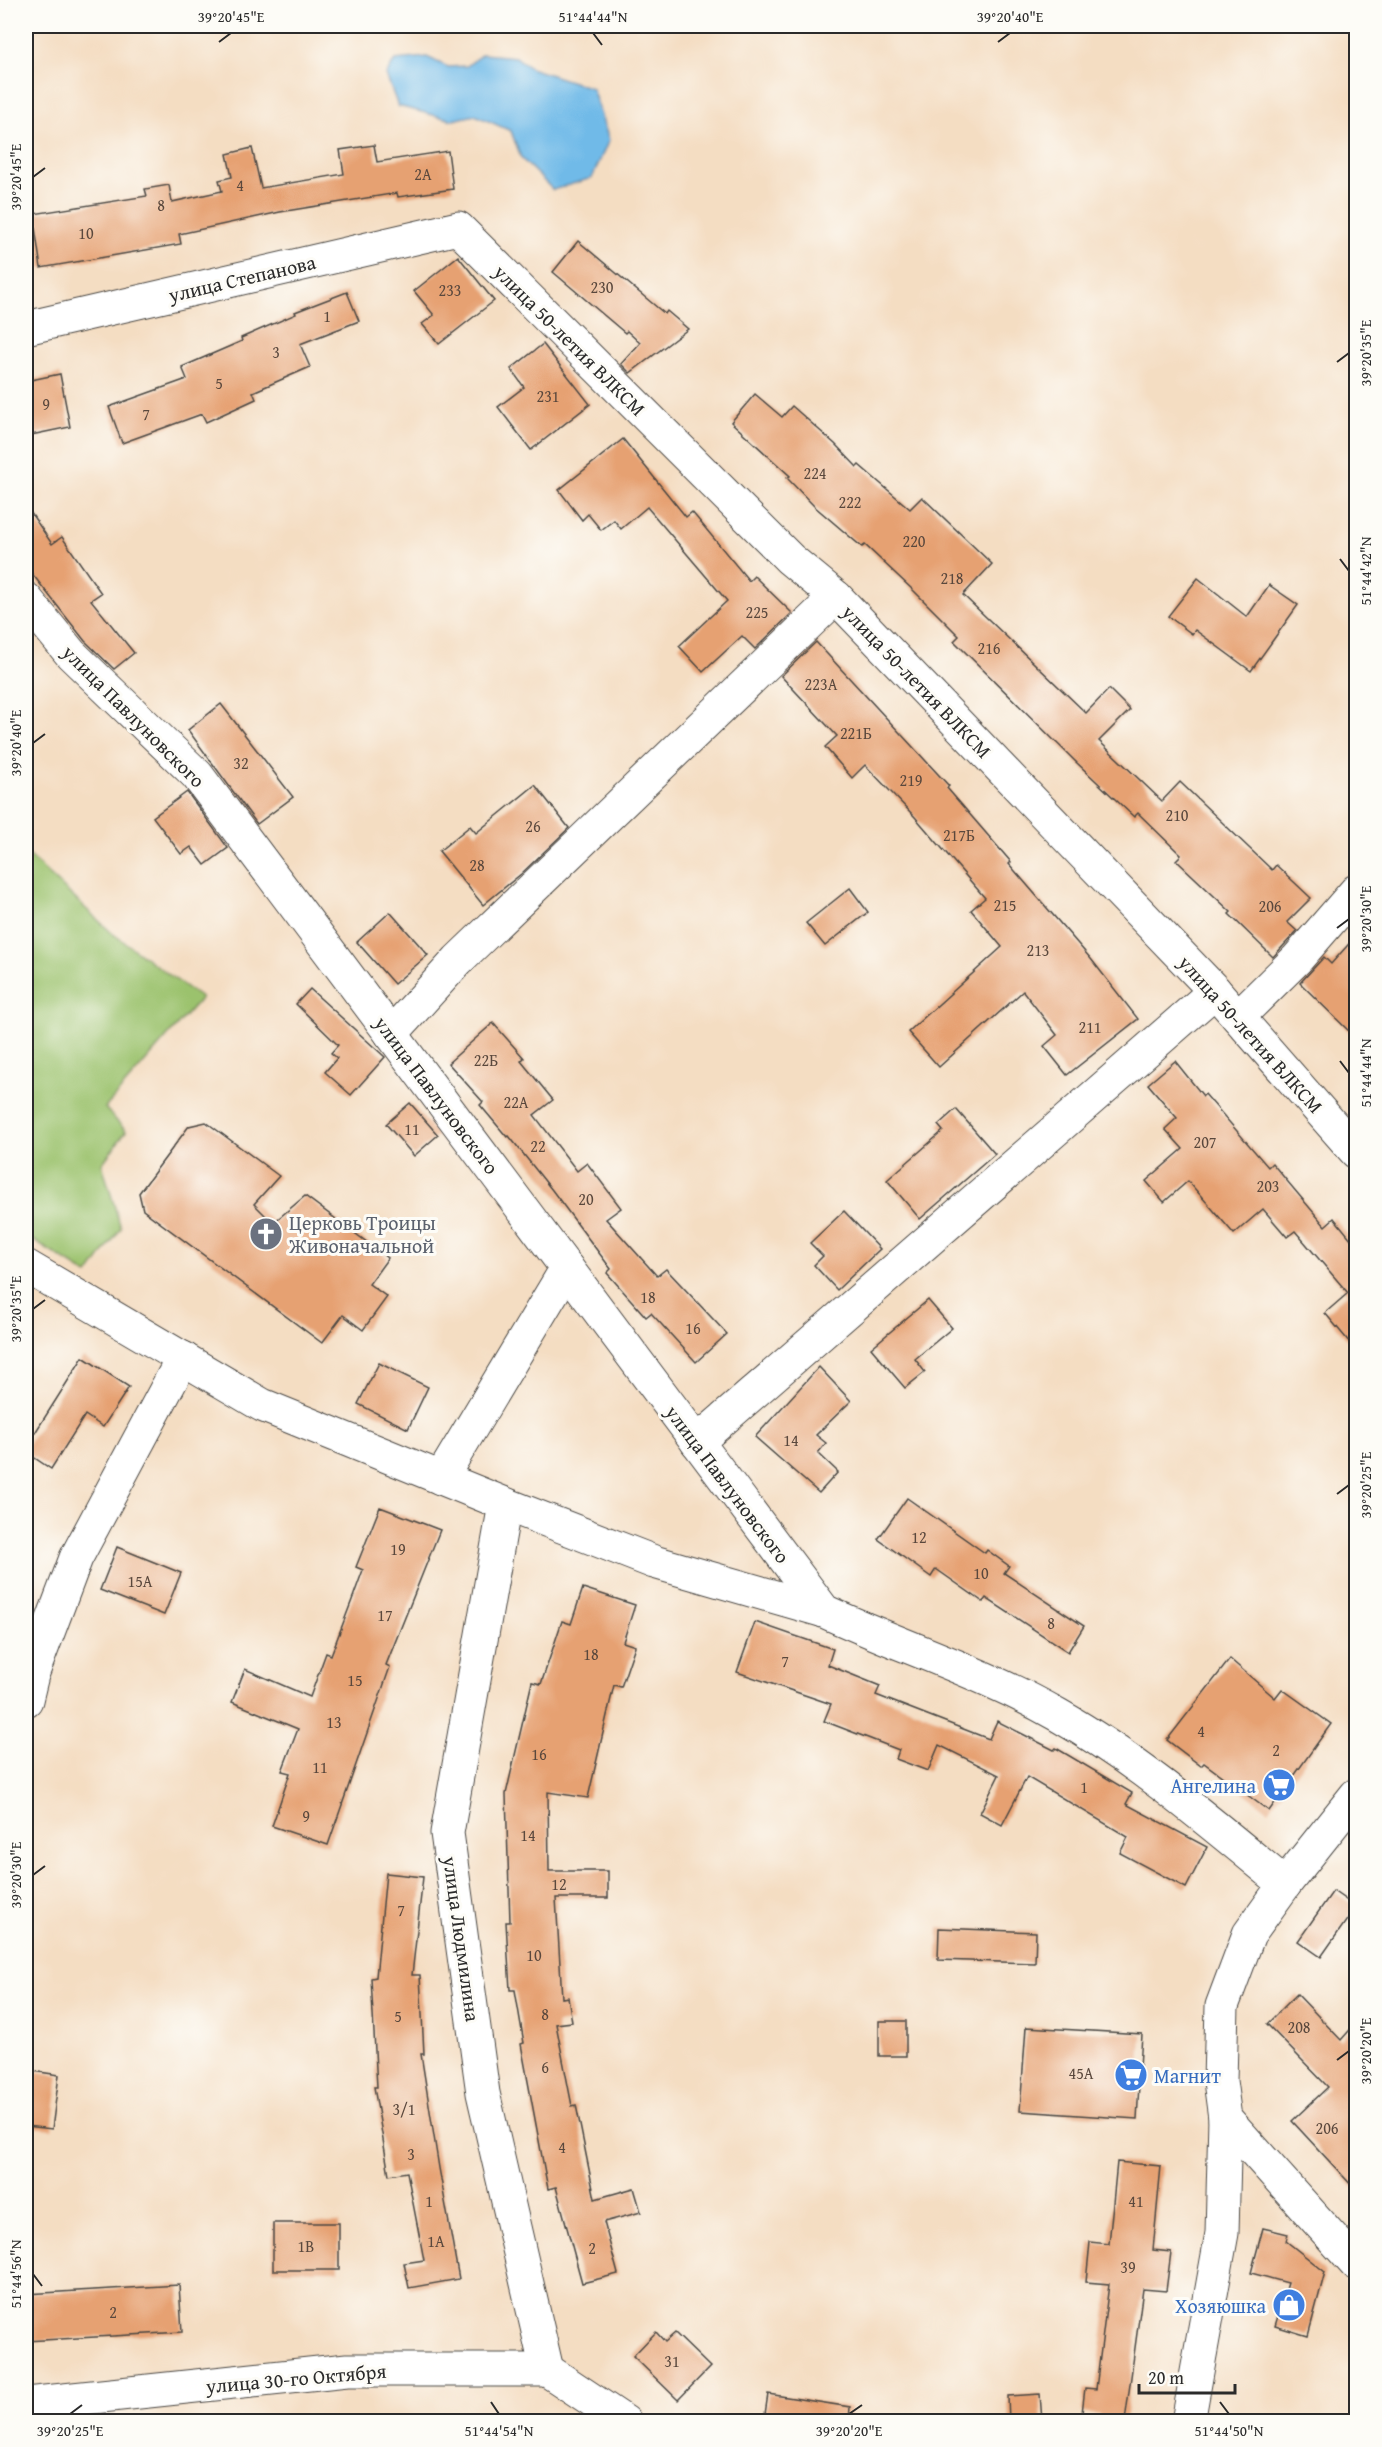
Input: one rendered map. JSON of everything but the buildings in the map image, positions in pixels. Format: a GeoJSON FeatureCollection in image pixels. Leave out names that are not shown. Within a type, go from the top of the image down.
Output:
{"type":"FeatureCollection","features":[{"type":"Feature","properties":{"kind":"street","name":"улица Степанова"},"geometry":{"type":"LineString","coordinates":[[26,328],[458,228]]}},
{"type":"Feature","properties":{"kind":"street","name":"улица 50-летия ВЛКСМ"},"geometry":{"type":"LineString","coordinates":[[458,228],[790,559],[836,597],[1215,992],[1356,1152]]}},
{"type":"Feature","properties":{"kind":"street"},"geometry":{"type":"LineString","coordinates":[[391,1034],[458,960],[836,597]]}},
{"type":"Feature","properties":{"kind":"street","name":"улица Павлуновского"},"geometry":{"type":"LineString","coordinates":[[26,599],[71,654],[197,775],[824,1611]]}},
{"type":"Feature","properties":{"kind":"street"},"geometry":{"type":"LineString","coordinates":[[1238,1017],[1297,959],[1356,891]]}},
{"type":"Feature","properties":{"kind":"street"},"geometry":{"type":"LineString","coordinates":[[697,1442],[1215,992]]}},
{"type":"Feature","properties":{"kind":"street","name":"улица Павлуновского"},"geometry":{"type":"LineString","coordinates":[[26,1266],[262,1405],[654,1562],[824,1611],[869,1632],[974,1672],[1059,1715],[1164,1785],[1285,1884]]}},
{"type":"Feature","properties":{"kind":"street"},"geometry":{"type":"LineString","coordinates":[[441,1478],[567,1268]]}},
{"type":"Feature","properties":{"kind":"street"},"geometry":{"type":"LineString","coordinates":[[26,1700],[32,1675],[75,1558],[183,1358]]}},
{"type":"Feature","properties":{"kind":"street","name":"улица Людмилина"},"geometry":{"type":"LineString","coordinates":[[505,1504],[447,1833],[483,2093],[547,2370]]}},
{"type":"Feature","properties":{"kind":"street"},"geometry":{"type":"LineString","coordinates":[[1188,2421],[1222,2233],[1225,2118],[1220,2081],[1222,2006],[1250,1934],[1285,1884],[1356,1795]]}},
{"type":"Feature","properties":{"kind":"street"},"geometry":{"type":"LineString","coordinates":[[1225,2118],[1356,2264]]}},
{"type":"Feature","properties":{"kind":"street","name":"улица 30-го Октября"},"geometry":{"type":"LineString","coordinates":[[26,2404],[347,2370],[547,2370]]}},
{"type":"Feature","properties":{"kind":"street"},"geometry":{"type":"LineString","coordinates":[[547,2370],[625,2421]]}},
{"type":"Feature","properties":{"kind":"green space"},"geometry":{"type":"Polygon","coordinates":[[[26,853],[112,933],[201,998],[105,1108],[126,1131],[102,1164],[121,1228],[88,1275],[26,1236],[26,853]]]}},
{"type":"Feature","properties":{"kind":"water"},"geometry":{"type":"Polygon","coordinates":[[[482,54],[516,57],[530,68],[592,88],[609,140],[592,178],[553,190],[521,158],[511,131],[475,115],[453,120],[398,106],[386,75],[395,60],[427,57],[448,67],[467,66],[482,54]]]}},
{"type":"Feature","properties":{"kind":"place","name":"Церковь Троицы Живоначальной"},"geometry":{"type":"Point","coordinates":[266,1234]}},
{"type":"Feature","properties":{"kind":"place","name":"Ангелина"},"geometry":{"type":"Point","coordinates":[1279,1785]}},
{"type":"Feature","properties":{"kind":"place","name":"Магнит"},"geometry":{"type":"Point","coordinates":[1131,2075]}},
{"type":"Feature","properties":{"kind":"place","name":"Хозяюшка"},"geometry":{"type":"Point","coordinates":[1289,2305]}}]}
